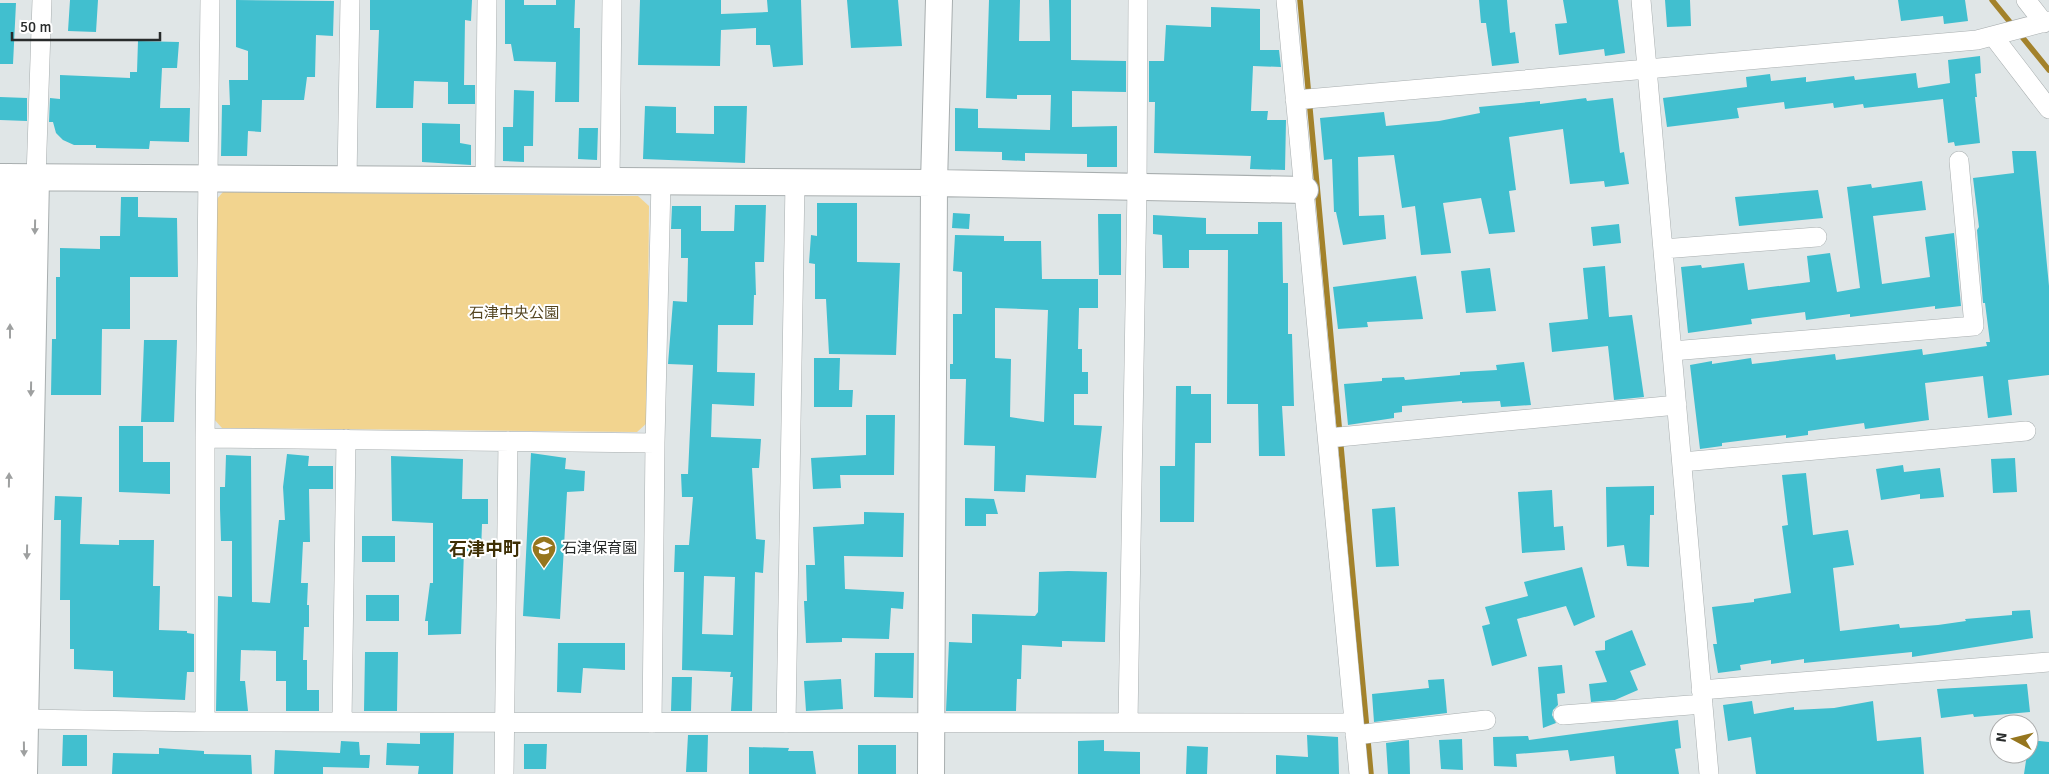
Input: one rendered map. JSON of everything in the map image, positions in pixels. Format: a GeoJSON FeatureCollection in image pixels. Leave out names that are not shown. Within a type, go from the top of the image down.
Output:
{"type":"FeatureCollection","features":[{"type":"Feature","properties":{"kind":"street"},"geometry":{"type":"LineString","coordinates":[[3,774],[14,414],[36,178],[42,0]]}},
{"type":"Feature","properties":{"kind":"street"},"geometry":{"type":"LineString","coordinates":[[205,722],[205,438],[210,0]]}},
{"type":"Feature","properties":{"kind":"street"},"geometry":{"type":"LineString","coordinates":[[347,180],[350,0]]}},
{"type":"Feature","properties":{"kind":"street"},"geometry":{"type":"LineString","coordinates":[[485,180],[487,0]]}},
{"type":"Feature","properties":{"kind":"street"},"geometry":{"type":"LineString","coordinates":[[610,181],[612,0]]}},
{"type":"Feature","properties":{"kind":"street"},"geometry":{"type":"LineString","coordinates":[[932,774],[930,723],[934,183],[938,0]]}},
{"type":"Feature","properties":{"kind":"street"},"geometry":{"type":"LineString","coordinates":[[1128,722],[1137,187],[1138,0]]}},
{"type":"Feature","properties":{"kind":"street"},"geometry":{"type":"LineString","coordinates":[[1286,0],[1359,774]]}},
{"type":"Feature","properties":{"kind":"street"},"geometry":{"type":"LineString","coordinates":[[1641,0],[1709,774]]}},
{"type":"Feature","properties":{"kind":"street"},"geometry":{"type":"LineString","coordinates":[[1295,100],[1976,40],[2046,22],[2026,0]]}},
{"type":"Feature","properties":{"kind":"street"},"geometry":{"type":"LineString","coordinates":[[1993,36],[2049,109]]}},
{"type":"Feature","properties":{"kind":"street"},"geometry":{"type":"LineString","coordinates":[[1672,352],[1974,326],[1959,161]]}},
{"type":"Feature","properties":{"kind":"street"},"geometry":{"type":"LineString","coordinates":[[24,774],[5,177],[934,183],[1305,190]]}},
{"type":"Feature","properties":{"kind":"street"},"geometry":{"type":"LineString","coordinates":[[652,723],[655,443],[661,181]]}},
{"type":"Feature","properties":{"kind":"street"},"geometry":{"type":"LineString","coordinates":[[786,723],[795,182]]}},
{"type":"Feature","properties":{"kind":"street"},"geometry":{"type":"LineString","coordinates":[[1663,249],[1817,237]]}},
{"type":"Feature","properties":{"kind":"street"},"geometry":{"type":"LineString","coordinates":[[1328,438],[1677,406]]}},
{"type":"Feature","properties":{"kind":"street"},"geometry":{"type":"LineString","coordinates":[[1682,462],[2026,432]]}},
{"type":"Feature","properties":{"kind":"street"},"geometry":{"type":"LineString","coordinates":[[205,438],[655,443]]}},
{"type":"Feature","properties":{"kind":"street"},"geometry":{"type":"LineString","coordinates":[[342,722],[346,439]]}},
{"type":"Feature","properties":{"kind":"street"},"geometry":{"type":"LineString","coordinates":[[504,774],[508,441]]}},
{"type":"Feature","properties":{"kind":"street"},"geometry":{"type":"LineString","coordinates":[[1563,715],[1702,697],[2049,662]]}},
{"type":"Feature","properties":{"kind":"street"},"geometry":{"type":"LineString","coordinates":[[23,719],[205,722],[1128,722],[1354,729],[1486,720]]}},
{"type":"Feature","properties":{"kind":"green space","name":"石津中央公園"},"geometry":{"type":"Polygon","coordinates":[[[223,192],[638,196],[649,206],[647,423],[637,432],[222,428],[213,418],[216,200],[223,192]]]}},
{"type":"Feature","properties":{"kind":"building"},"geometry":{"type":"Polygon","coordinates":[[[70,0],[98,0],[96,32],[68,31],[70,0]]]}},
{"type":"Feature","properties":{"kind":"building"},"geometry":{"type":"Polygon","coordinates":[[[236,0],[334,1],[333,36],[316,35],[315,77],[307,77],[304,100],[262,100],[261,132],[248,131],[247,156],[221,156],[222,105],[230,105],[229,80],[248,80],[248,51],[236,47],[236,0]]]}},
{"type":"Feature","properties":{"kind":"building"},"geometry":{"type":"Polygon","coordinates":[[[370,0],[472,0],[471,21],[465,20],[464,85],[475,85],[475,104],[448,104],[448,82],[414,81],[413,108],[376,108],[379,30],[370,30],[370,0]]]}},
{"type":"Feature","properties":{"kind":"building"},"geometry":{"type":"Polygon","coordinates":[[[505,0],[524,0],[524,5],[556,5],[556,0],[575,0],[574,28],[580,28],[579,102],[555,102],[556,62],[514,61],[511,44],[505,44],[505,0]]]}},
{"type":"Feature","properties":{"kind":"building"},"geometry":{"type":"Polygon","coordinates":[[[640,0],[721,0],[721,14],[768,12],[767,0],[801,0],[803,65],[773,67],[770,45],[756,45],[756,28],[721,30],[720,66],[638,65],[640,0]]]}},
{"type":"Feature","properties":{"kind":"building"},"geometry":{"type":"Polygon","coordinates":[[[847,0],[898,0],[902,46],[851,48],[847,0]]]}},
{"type":"Feature","properties":{"kind":"building"},"geometry":{"type":"Polygon","coordinates":[[[989,0],[1020,0],[1019,41],[1050,41],[1049,0],[1071,0],[1071,60],[1126,61],[1126,92],[1072,91],[1072,127],[1117,126],[1117,167],[1087,167],[1087,154],[1025,153],[1025,161],[1002,160],[1002,152],[955,151],[955,108],[978,109],[978,128],[1050,130],[1051,95],[1017,95],[1017,99],[986,98],[989,0]]]}},
{"type":"Feature","properties":{"kind":"building"},"geometry":{"type":"Polygon","coordinates":[[[1479,0],[1507,0],[1510,33],[1515,32],[1519,63],[1492,66],[1486,23],[1481,23],[1479,0]]]}},
{"type":"Feature","properties":{"kind":"building"},"geometry":{"type":"Polygon","coordinates":[[[1563,0],[1618,0],[1625,53],[1605,56],[1604,49],[1559,55],[1555,24],[1567,23],[1563,0]]]}},
{"type":"Feature","properties":{"kind":"building"},"geometry":{"type":"Polygon","coordinates":[[[1665,0],[1690,0],[1691,26],[1667,27],[1665,0]]]}},
{"type":"Feature","properties":{"kind":"building"},"geometry":{"type":"Polygon","coordinates":[[[1898,0],[1965,0],[1968,21],[1944,24],[1943,16],[1901,21],[1898,0]]]}},
{"type":"Feature","properties":{"kind":"building"},"geometry":{"type":"Polygon","coordinates":[[[0,3],[16,3],[13,64],[0,64],[0,3]]]}},
{"type":"Feature","properties":{"kind":"building"},"geometry":{"type":"Polygon","coordinates":[[[1211,7],[1260,9],[1260,50],[1279,50],[1281,67],[1253,66],[1251,111],[1268,111],[1267,120],[1286,120],[1285,170],[1250,169],[1251,156],[1154,153],[1155,102],[1149,102],[1149,61],[1164,61],[1166,25],[1211,27],[1211,7]]]}},
{"type":"Feature","properties":{"kind":"building"},"geometry":{"type":"Polygon","coordinates":[[[138,41],[179,42],[177,68],[162,68],[160,108],[190,108],[189,142],[150,141],[149,149],[96,148],[96,145],[74,145],[63,140],[56,133],[53,122],[49,122],[50,98],[60,99],[60,75],[130,78],[130,72],[137,72],[138,41]]]}},
{"type":"Feature","properties":{"kind":"building"},"geometry":{"type":"Polygon","coordinates":[[[1980,56],[1981,73],[1975,74],[1977,97],[1975,97],[1980,143],[1955,146],[1954,142],[1948,143],[1943,99],[1864,108],[1863,104],[1834,108],[1833,103],[1785,109],[1784,102],[1737,108],[1739,118],[1667,127],[1663,98],[1747,87],[1746,77],[1770,74],[1771,81],[1806,77],[1806,82],[1854,76],[1855,80],[1916,73],[1918,88],[1950,83],[1948,60],[1980,56]]]}},
{"type":"Feature","properties":{"kind":"building"},"geometry":{"type":"Polygon","coordinates":[[[514,90],[534,91],[533,146],[524,146],[524,162],[503,161],[503,127],[513,127],[514,90]]]}},
{"type":"Feature","properties":{"kind":"building"},"geometry":{"type":"Polygon","coordinates":[[[0,97],[27,98],[27,121],[0,120],[0,97]]]}},
{"type":"Feature","properties":{"kind":"building"},"geometry":{"type":"Polygon","coordinates":[[[1586,98],[1587,101],[1613,98],[1620,153],[1624,152],[1629,184],[1605,187],[1604,181],[1570,184],[1563,129],[1509,137],[1516,190],[1509,191],[1515,232],[1489,234],[1481,198],[1443,203],[1451,253],[1421,255],[1415,206],[1402,208],[1394,155],[1358,157],[1359,216],[1384,215],[1386,239],[1343,245],[1336,212],[1334,212],[1332,159],[1324,160],[1320,118],[1384,112],[1386,126],[1439,121],[1480,113],[1479,107],[1540,101],[1540,104],[1586,98]]]}},
{"type":"Feature","properties":{"kind":"building"},"geometry":{"type":"Polygon","coordinates":[[[645,106],[676,107],[676,133],[714,134],[714,106],[747,106],[745,163],[643,159],[645,106]]]}},
{"type":"Feature","properties":{"kind":"building"},"geometry":{"type":"Polygon","coordinates":[[[422,123],[460,124],[460,143],[471,145],[471,165],[422,162],[422,123]]]}},
{"type":"Feature","properties":{"kind":"building"},"geometry":{"type":"Polygon","coordinates":[[[579,128],[598,128],[597,160],[578,159],[579,128]]]}},
{"type":"Feature","properties":{"kind":"building"},"geometry":{"type":"Polygon","coordinates":[[[2012,151],[2036,151],[2049,286],[2049,375],[2008,380],[2012,415],[1988,418],[1983,376],[1925,383],[1929,420],[1865,429],[1864,423],[1808,431],[1808,435],[1786,438],[1786,435],[1722,443],[1722,446],[1700,449],[1690,365],[1712,361],[1712,364],[1751,358],[1752,364],[1835,354],[1836,360],[1922,349],[1923,355],[1987,346],[1986,342],[1990,342],[1985,303],[1983,303],[1977,230],[1979,227],[1973,178],[2014,173],[2012,151]]]}},
{"type":"Feature","properties":{"kind":"building"},"geometry":{"type":"Polygon","coordinates":[[[1922,181],[1926,210],[1873,216],[1882,284],[1930,277],[1925,237],[1954,233],[1961,306],[1935,309],[1935,306],[1850,317],[1850,314],[1806,320],[1805,312],[1751,319],[1752,324],[1688,333],[1681,267],[1701,265],[1702,268],[1744,263],[1748,290],[1810,282],[1807,256],[1830,253],[1837,292],[1860,288],[1847,187],[1871,184],[1872,188],[1922,181]]]}},
{"type":"Feature","properties":{"kind":"building"},"geometry":{"type":"Polygon","coordinates":[[[1818,190],[1823,218],[1739,226],[1735,197],[1818,190]]]}},
{"type":"Feature","properties":{"kind":"building"},"geometry":{"type":"Polygon","coordinates":[[[121,197],[138,197],[138,217],[177,218],[178,277],[130,277],[130,329],[102,329],[101,395],[51,395],[52,339],[56,339],[56,277],[60,277],[60,248],[100,249],[100,236],[120,236],[121,197]]]}},
{"type":"Feature","properties":{"kind":"building"},"geometry":{"type":"Polygon","coordinates":[[[817,203],[857,203],[857,262],[900,263],[896,355],[829,354],[826,299],[815,299],[815,264],[809,263],[811,235],[817,236],[817,203]]]}},
{"type":"Feature","properties":{"kind":"building"},"geometry":{"type":"Polygon","coordinates":[[[735,205],[766,205],[764,262],[755,262],[756,295],[754,295],[753,325],[718,325],[717,372],[755,373],[754,406],[712,404],[711,437],[761,439],[759,468],[752,468],[756,539],[765,540],[763,573],[755,572],[752,711],[731,711],[733,677],[730,677],[731,672],[682,670],[684,572],[674,572],[675,545],[689,545],[693,497],[682,497],[681,474],[688,474],[693,365],[668,364],[673,301],[687,302],[688,258],[681,258],[681,229],[671,229],[672,206],[701,206],[701,231],[734,231],[735,205]],[[704,576],[702,634],[733,635],[735,577],[704,576]]]}},
{"type":"Feature","properties":{"kind":"building"},"geometry":{"type":"Polygon","coordinates":[[[953,213],[970,214],[969,229],[952,228],[953,213]]]}},
{"type":"Feature","properties":{"kind":"building"},"geometry":{"type":"Polygon","coordinates":[[[1098,214],[1121,214],[1121,275],[1099,275],[1098,214]]]}},
{"type":"Feature","properties":{"kind":"building"},"geometry":{"type":"Polygon","coordinates":[[[1153,215],[1206,218],[1206,234],[1258,234],[1258,222],[1282,222],[1283,283],[1288,283],[1288,334],[1292,334],[1294,406],[1282,406],[1285,456],[1259,456],[1258,404],[1227,404],[1228,250],[1189,250],[1189,268],[1163,268],[1162,235],[1153,234],[1153,215]]]}},
{"type":"Feature","properties":{"kind":"building"},"geometry":{"type":"Polygon","coordinates":[[[1619,224],[1621,243],[1593,246],[1591,227],[1619,224]]]}},
{"type":"Feature","properties":{"kind":"building"},"geometry":{"type":"Polygon","coordinates":[[[955,235],[1004,236],[1004,241],[1041,241],[1042,279],[1098,279],[1098,308],[1079,308],[1078,349],[1082,349],[1082,372],[1088,372],[1088,394],[1074,394],[1074,425],[1102,426],[1096,478],[1026,475],[1025,492],[994,491],[995,446],[964,445],[966,379],[950,379],[950,364],[953,364],[953,314],[962,314],[962,272],[953,271],[955,235]],[[995,308],[995,358],[1011,359],[1010,417],[1044,422],[1048,310],[995,308]]]}},
{"type":"Feature","properties":{"kind":"building"},"geometry":{"type":"Polygon","coordinates":[[[1605,266],[1609,317],[1632,315],[1644,397],[1614,400],[1608,346],[1552,352],[1549,323],[1588,319],[1583,268],[1605,266]]]}},
{"type":"Feature","properties":{"kind":"building"},"geometry":{"type":"Polygon","coordinates":[[[1490,268],[1496,311],[1466,313],[1461,271],[1490,268]]]}},
{"type":"Feature","properties":{"kind":"building"},"geometry":{"type":"Polygon","coordinates":[[[1416,276],[1423,319],[1367,322],[1368,327],[1338,329],[1333,287],[1416,276]]]}},
{"type":"Feature","properties":{"kind":"building"},"geometry":{"type":"Polygon","coordinates":[[[144,340],[177,340],[174,422],[141,422],[144,340]]]}},
{"type":"Feature","properties":{"kind":"building"},"geometry":{"type":"Polygon","coordinates":[[[814,358],[840,358],[839,390],[853,390],[852,407],[814,407],[814,358]]]}},
{"type":"Feature","properties":{"kind":"building"},"geometry":{"type":"Polygon","coordinates":[[[1524,362],[1531,405],[1501,407],[1500,401],[1462,403],[1462,401],[1402,406],[1402,412],[1394,413],[1394,418],[1348,425],[1344,384],[1382,381],[1382,378],[1404,377],[1405,380],[1460,375],[1460,372],[1497,370],[1496,365],[1524,362]]]}},
{"type":"Feature","properties":{"kind":"building"},"geometry":{"type":"Polygon","coordinates":[[[1176,386],[1191,386],[1191,394],[1211,394],[1211,443],[1195,443],[1194,522],[1160,522],[1160,466],[1175,466],[1176,386]]]}},
{"type":"Feature","properties":{"kind":"building"},"geometry":{"type":"Polygon","coordinates":[[[866,415],[895,415],[894,475],[840,475],[841,488],[813,489],[811,458],[866,455],[866,415]]]}},
{"type":"Feature","properties":{"kind":"building"},"geometry":{"type":"Polygon","coordinates":[[[119,426],[143,426],[143,462],[170,462],[170,494],[119,492],[119,426]]]}},
{"type":"Feature","properties":{"kind":"building"},"geometry":{"type":"Polygon","coordinates":[[[531,453],[566,458],[565,469],[585,471],[584,491],[567,492],[560,619],[523,616],[531,453]]]}},
{"type":"Feature","properties":{"kind":"building"},"geometry":{"type":"Polygon","coordinates":[[[287,454],[309,456],[308,466],[333,466],[333,489],[309,489],[310,542],[303,542],[301,583],[308,583],[309,627],[304,627],[303,660],[307,660],[307,690],[319,690],[319,711],[286,711],[286,681],[276,681],[276,651],[241,650],[240,681],[245,681],[248,711],[216,711],[218,596],[232,597],[232,541],[221,541],[220,487],[225,487],[226,455],[251,456],[252,602],[270,603],[279,520],[285,520],[283,487],[287,454]]]}},
{"type":"Feature","properties":{"kind":"building"},"geometry":{"type":"Polygon","coordinates":[[[391,456],[463,459],[462,499],[488,499],[488,524],[482,524],[481,552],[464,551],[461,634],[428,635],[428,621],[425,621],[430,583],[433,583],[433,523],[392,521],[391,456]]]}},
{"type":"Feature","properties":{"kind":"building"},"geometry":{"type":"Polygon","coordinates":[[[2015,458],[2017,492],[1993,493],[1991,459],[2015,458]]]}},
{"type":"Feature","properties":{"kind":"building"},"geometry":{"type":"Polygon","coordinates":[[[1903,465],[1904,472],[1940,468],[1944,497],[1920,499],[1920,494],[1881,500],[1876,469],[1903,465]]]}},
{"type":"Feature","properties":{"kind":"building"},"geometry":{"type":"Polygon","coordinates":[[[1806,473],[1813,535],[1848,530],[1854,565],[1833,568],[1840,631],[1899,624],[1900,628],[1938,625],[1966,621],[1965,619],[2012,615],[2012,611],[2030,610],[2033,638],[1912,657],[1912,652],[1804,663],[1804,659],[1771,664],[1771,660],[1740,665],[1741,670],[1718,673],[1713,644],[1717,644],[1712,607],[1754,602],[1754,599],[1791,593],[1782,526],[1788,525],[1782,475],[1806,473]]]}},
{"type":"Feature","properties":{"kind":"building"},"geometry":{"type":"Polygon","coordinates":[[[1654,486],[1654,515],[1650,515],[1649,567],[1627,566],[1624,545],[1607,547],[1606,487],[1654,486]]]}},
{"type":"Feature","properties":{"kind":"building"},"geometry":{"type":"Polygon","coordinates":[[[1552,490],[1554,527],[1563,526],[1565,550],[1522,553],[1518,492],[1552,490]]]}},
{"type":"Feature","properties":{"kind":"building"},"geometry":{"type":"Polygon","coordinates":[[[55,496],[82,497],[80,544],[119,545],[119,540],[154,540],[153,586],[160,586],[159,630],[187,631],[187,633],[194,634],[194,672],[187,672],[185,700],[113,697],[113,671],[74,669],[74,649],[70,649],[70,600],[60,600],[61,520],[54,520],[55,496]]]}},
{"type":"Feature","properties":{"kind":"building"},"geometry":{"type":"Polygon","coordinates":[[[965,498],[994,499],[998,514],[986,514],[986,526],[965,526],[965,498]]]}},
{"type":"Feature","properties":{"kind":"building"},"geometry":{"type":"Polygon","coordinates":[[[1395,507],[1399,566],[1376,567],[1372,509],[1395,507]]]}},
{"type":"Feature","properties":{"kind":"building"},"geometry":{"type":"Polygon","coordinates":[[[864,512],[904,513],[903,557],[844,556],[845,589],[904,592],[903,609],[891,608],[889,639],[842,638],[842,642],[806,643],[804,601],[807,601],[806,565],[815,565],[813,527],[864,524],[864,512]]]}},
{"type":"Feature","properties":{"kind":"building"},"geometry":{"type":"Polygon","coordinates":[[[362,536],[395,536],[395,562],[362,562],[362,536]]]}},
{"type":"Feature","properties":{"kind":"building"},"geometry":{"type":"Polygon","coordinates":[[[1582,567],[1595,617],[1574,626],[1566,606],[1517,619],[1527,656],[1492,666],[1482,626],[1490,624],[1485,607],[1528,596],[1524,582],[1582,567]]]}},
{"type":"Feature","properties":{"kind":"building"},"geometry":{"type":"Polygon","coordinates":[[[1039,572],[1107,572],[1105,642],[1062,641],[1062,647],[1022,645],[1021,679],[1017,679],[1016,711],[946,711],[949,642],[972,643],[972,614],[1035,616],[1038,612],[1039,572]]]}},
{"type":"Feature","properties":{"kind":"building"},"geometry":{"type":"Polygon","coordinates":[[[366,595],[399,595],[399,621],[366,621],[366,595]]]}},
{"type":"Feature","properties":{"kind":"building"},"geometry":{"type":"Polygon","coordinates":[[[1632,630],[1646,665],[1630,671],[1638,690],[1615,700],[1591,702],[1589,684],[1607,682],[1595,651],[1605,650],[1605,641],[1632,630]]]}},
{"type":"Feature","properties":{"kind":"building"},"geometry":{"type":"Polygon","coordinates":[[[558,643],[625,643],[625,670],[583,668],[581,693],[557,692],[558,643]]]}},
{"type":"Feature","properties":{"kind":"building"},"geometry":{"type":"Polygon","coordinates":[[[365,652],[398,652],[397,711],[364,711],[365,652]]]}},
{"type":"Feature","properties":{"kind":"building"},"geometry":{"type":"Polygon","coordinates":[[[875,653],[914,653],[913,698],[874,697],[875,653]]]}},
{"type":"Feature","properties":{"kind":"building"},"geometry":{"type":"Polygon","coordinates":[[[1562,665],[1565,693],[1557,694],[1558,705],[1553,710],[1552,715],[1556,723],[1543,728],[1538,667],[1562,665]]]}},
{"type":"Feature","properties":{"kind":"building"},"geometry":{"type":"Polygon","coordinates":[[[672,677],[692,677],[691,711],[671,711],[672,677]]]}},
{"type":"Feature","properties":{"kind":"building"},"geometry":{"type":"Polygon","coordinates":[[[841,679],[843,709],[806,711],[804,681],[841,679]]]}},
{"type":"Feature","properties":{"kind":"building"},"geometry":{"type":"Polygon","coordinates":[[[1444,679],[1447,713],[1374,722],[1372,694],[1429,688],[1428,680],[1444,679]]]}},
{"type":"Feature","properties":{"kind":"building"},"geometry":{"type":"Polygon","coordinates":[[[2027,684],[2030,712],[1989,714],[1989,716],[1974,717],[1973,714],[1941,718],[1937,689],[2027,684]]]}},
{"type":"Feature","properties":{"kind":"building"},"geometry":{"type":"Polygon","coordinates":[[[1752,701],[1754,714],[1794,707],[1794,710],[1834,708],[1873,701],[1877,741],[1921,737],[1924,774],[1756,774],[1751,737],[1728,741],[1723,705],[1752,701]]]}},
{"type":"Feature","properties":{"kind":"building"},"geometry":{"type":"Polygon","coordinates":[[[1678,720],[1681,748],[1675,749],[1679,774],[1616,774],[1614,756],[1570,761],[1568,750],[1516,754],[1517,767],[1494,766],[1493,737],[1528,736],[1529,740],[1678,720]]]}},
{"type":"Feature","properties":{"kind":"building"},"geometry":{"type":"Polygon","coordinates":[[[420,733],[454,733],[453,774],[418,774],[419,766],[386,765],[387,743],[420,744],[420,733]]]}},
{"type":"Feature","properties":{"kind":"building"},"geometry":{"type":"Polygon","coordinates":[[[63,735],[87,735],[87,766],[62,766],[63,735]]]}},
{"type":"Feature","properties":{"kind":"building"},"geometry":{"type":"Polygon","coordinates":[[[688,735],[708,735],[707,772],[686,772],[688,735]]]}},
{"type":"Feature","properties":{"kind":"building"},"geometry":{"type":"Polygon","coordinates":[[[1307,735],[1338,737],[1339,774],[1276,774],[1276,755],[1308,757],[1307,735]]]}},
{"type":"Feature","properties":{"kind":"building"},"geometry":{"type":"Polygon","coordinates":[[[1462,739],[1463,770],[1441,769],[1439,740],[1462,739]]]}},
{"type":"Feature","properties":{"kind":"building"},"geometry":{"type":"Polygon","coordinates":[[[1104,740],[1104,751],[1140,752],[1140,774],[1078,774],[1078,741],[1104,740]]]}},
{"type":"Feature","properties":{"kind":"building"},"geometry":{"type":"Polygon","coordinates":[[[1409,740],[1410,774],[1388,774],[1386,743],[1409,740]]]}},
{"type":"Feature","properties":{"kind":"building"},"geometry":{"type":"Polygon","coordinates":[[[341,741],[359,742],[360,755],[370,755],[369,768],[323,767],[323,774],[274,774],[275,750],[340,753],[341,741]]]}},
{"type":"Feature","properties":{"kind":"building"},"geometry":{"type":"Polygon","coordinates":[[[2039,741],[2049,742],[2049,774],[2024,774],[2026,764],[2039,764],[2039,741]]]}},
{"type":"Feature","properties":{"kind":"building"},"geometry":{"type":"Polygon","coordinates":[[[524,744],[547,744],[546,769],[524,769],[524,744]]]}},
{"type":"Feature","properties":{"kind":"building"},"geometry":{"type":"Polygon","coordinates":[[[858,745],[896,745],[896,774],[858,774],[858,745]]]}},
{"type":"Feature","properties":{"kind":"building"},"geometry":{"type":"Polygon","coordinates":[[[1187,746],[1208,747],[1207,774],[1186,774],[1187,746]]]}},
{"type":"Feature","properties":{"kind":"building"},"geometry":{"type":"Polygon","coordinates":[[[749,747],[789,748],[788,751],[813,751],[816,774],[749,774],[749,747]]]}},
{"type":"Feature","properties":{"kind":"building"},"geometry":{"type":"Polygon","coordinates":[[[159,748],[204,751],[204,754],[251,755],[252,774],[112,774],[113,753],[159,754],[159,748]]]}},
{"type":"Feature","properties":{"kind":"waterway"},"geometry":{"type":"LineString","coordinates":[[1300,0],[1371,774]]}},
{"type":"Feature","properties":{"kind":"waterway"},"geometry":{"type":"LineString","coordinates":[[1992,0],[2049,70]]}},
{"type":"Feature","properties":{"kind":"place","name":"石津保育園"},"geometry":{"type":"Point","coordinates":[544,569]}},
{"type":"Feature","properties":{"kind":"district","name":"石津中町"},"geometry":{"type":"Point","coordinates":[485,549]}}]}
